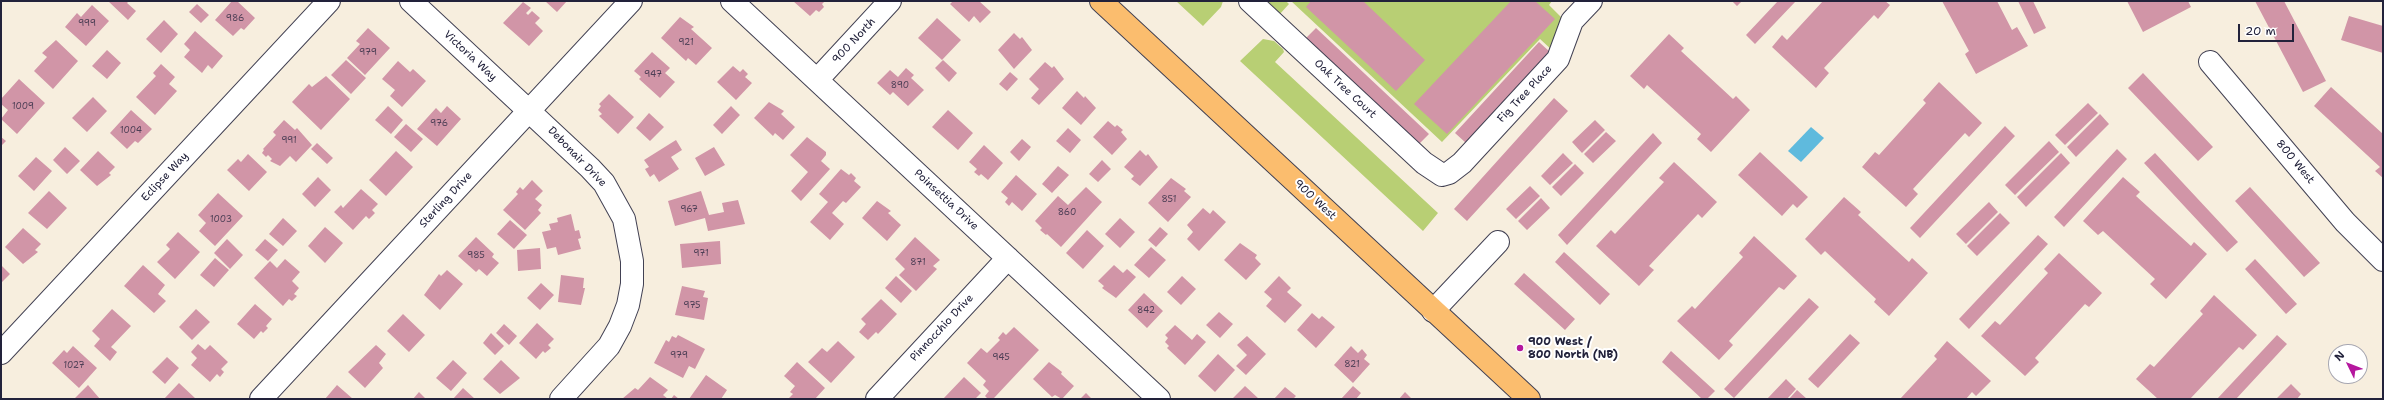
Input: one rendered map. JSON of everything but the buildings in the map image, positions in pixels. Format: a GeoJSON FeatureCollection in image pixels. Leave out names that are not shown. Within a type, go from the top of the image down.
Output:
{"type":"FeatureCollection","features":[{"type":"Feature","properties":{"kind":"main road","name":"900 West"},"geometry":{"type":"LineString","coordinates":[[1101,1],[1434,311],[1521,397]]}},
{"type":"Feature","properties":{"kind":"street","name":"Eclipse Way"},"geometry":{"type":"LineString","coordinates":[[1,353],[329,1]]}},
{"type":"Feature","properties":{"kind":"street","name":"Victoria Way"},"geometry":{"type":"LineString","coordinates":[[411,1],[529,111]]}},
{"type":"Feature","properties":{"kind":"street","name":"Sterling Drive"},"geometry":{"type":"LineString","coordinates":[[261,399],[631,1]]}},
{"type":"Feature","properties":{"kind":"street","name":"Poinsettia Drive"},"geometry":{"type":"LineString","coordinates":[[732,1],[1159,399]]}},
{"type":"Feature","properties":{"kind":"street","name":"900 North"},"geometry":{"type":"LineString","coordinates":[[817,80],[890,1]]}},
{"type":"Feature","properties":{"kind":"street","name":"Oak Tree Court"},"geometry":{"type":"LineString","coordinates":[[1250,1],[1424,162],[1442,175]]}},
{"type":"Feature","properties":{"kind":"street","name":"Fig Tree Place"},"geometry":{"type":"LineString","coordinates":[[1442,175],[1449,173],[1462,163],[1558,59],[1572,21],[1591,1]]}},
{"type":"Feature","properties":{"kind":"street","name":"800 West"},"geometry":{"type":"LineString","coordinates":[[2210,62],[2345,222],[2383,260]]}},
{"type":"Feature","properties":{"kind":"street","name":"Debonair Drive"},"geometry":{"type":"LineString","coordinates":[[529,111],[604,183],[624,219],[632,261],[632,284],[628,305],[620,326],[598,360],[561,399]]}},
{"type":"Feature","properties":{"kind":"street"},"geometry":{"type":"LineString","coordinates":[[1434,311],[1498,242]]}},
{"type":"Feature","properties":{"kind":"street","name":"Pinnocchio Drive"},"geometry":{"type":"LineString","coordinates":[[877,399],[1008,258]]}},
{"type":"Feature","properties":{"kind":"green space"},"geometry":{"type":"Polygon","coordinates":[[[1176,1],[1223,1],[1221,7],[1203,26],[1176,1]]]}},
{"type":"Feature","properties":{"kind":"green space"},"geometry":{"type":"Polygon","coordinates":[[[1264,1],[1286,1],[1289,4],[1279,15],[1264,1]]]}},
{"type":"Feature","properties":{"kind":"green space"},"geometry":{"type":"Polygon","coordinates":[[[1291,1],[1552,1],[1549,5],[1563,19],[1553,51],[1540,39],[1442,142],[1291,1]]]}},
{"type":"Feature","properties":{"kind":"green space"},"geometry":{"type":"Polygon","coordinates":[[[1263,39],[1274,41],[1283,49],[1284,52],[1275,62],[1438,213],[1423,231],[1240,61],[1263,39]]]}},
{"type":"Feature","properties":{"kind":"water"},"geometry":{"type":"Polygon","coordinates":[[[1811,127],[1824,138],[1801,162],[1788,151],[1811,127]]]}},
{"type":"Feature","properties":{"kind":"place","name":"900 West / 800 North (NB)"},"geometry":{"type":"Point","coordinates":[1520,348]}}]}
